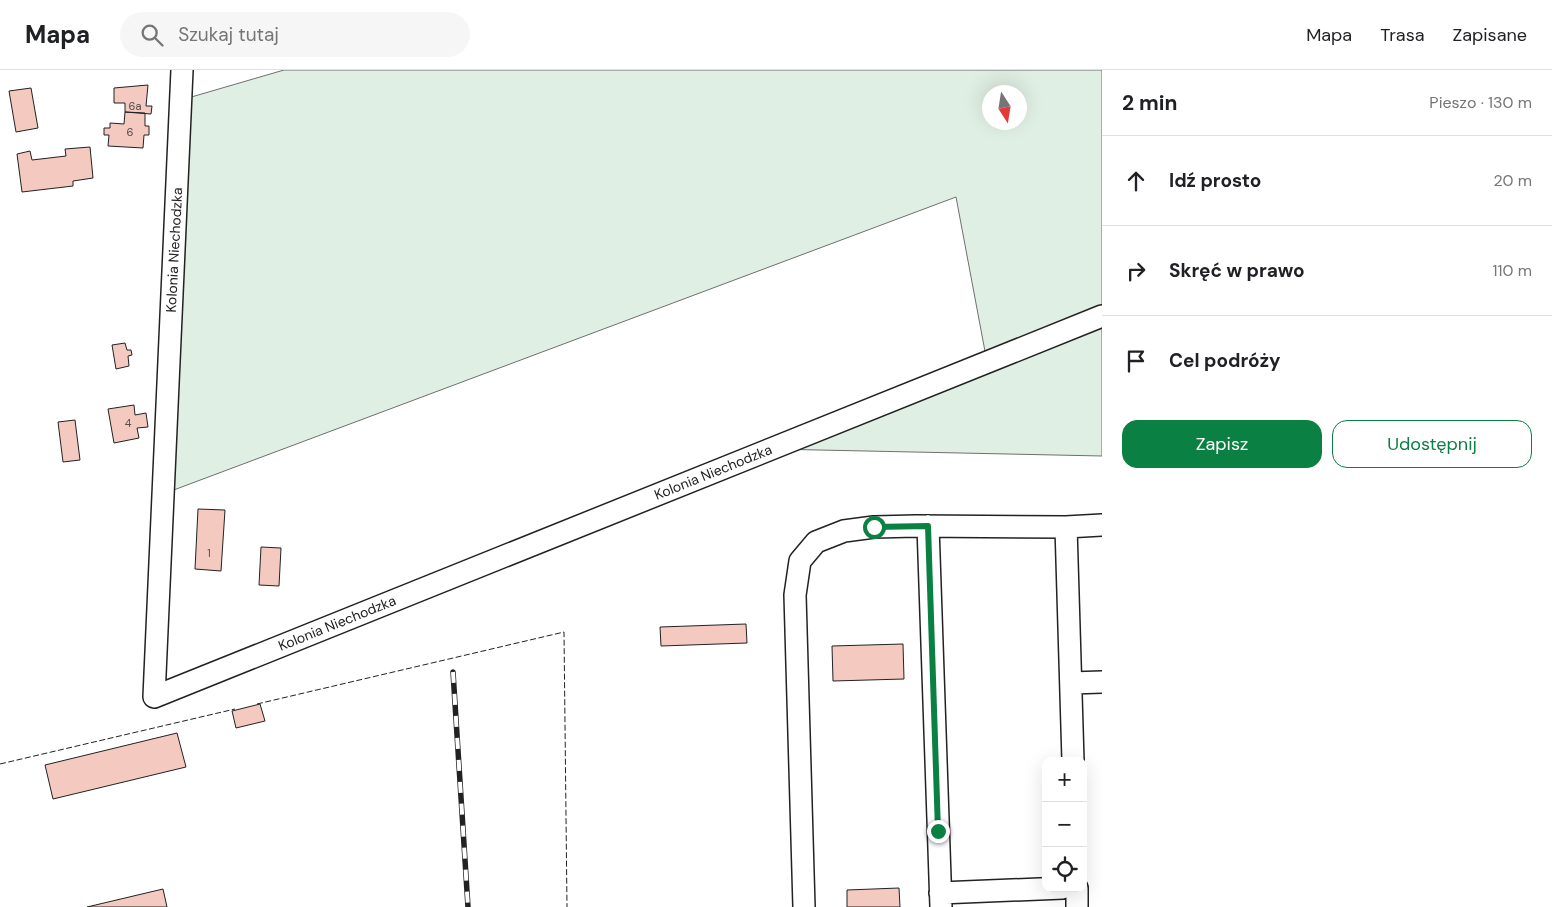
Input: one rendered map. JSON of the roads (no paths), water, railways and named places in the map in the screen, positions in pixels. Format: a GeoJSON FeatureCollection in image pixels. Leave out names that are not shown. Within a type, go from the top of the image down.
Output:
{"type":"FeatureCollection","features":[{"type":"Feature","properties":{"kind":"street","name":"Kolonia Niechodzka"},"geometry":{"type":"LineString","coordinates":[[182,70],[154,697],[1102,316]]}},
{"type":"Feature","properties":{"kind":"street"},"geometry":{"type":"LineString","coordinates":[[804,907],[796,595],[800,561],[816,542],[844,531],[874,527],[1102,525]]}},
{"type":"Feature","properties":{"kind":"street"},"geometry":{"type":"LineString","coordinates":[[928,526],[941,900],[1042,890]]}},
{"type":"Feature","properties":{"kind":"street"},"geometry":{"type":"LineString","coordinates":[[1066,526],[1073,757]]}},
{"type":"Feature","properties":{"kind":"street"},"geometry":{"type":"LineString","coordinates":[[1071,683],[1102,682]]}},
{"type":"Feature","properties":{"kind":"street"},"geometry":{"type":"LineString","coordinates":[[1077,892],[1077,907]]}},
{"type":"Feature","properties":{"kind":"railway"},"geometry":{"type":"LineString","coordinates":[[453,672],[468,907]]}}]}
